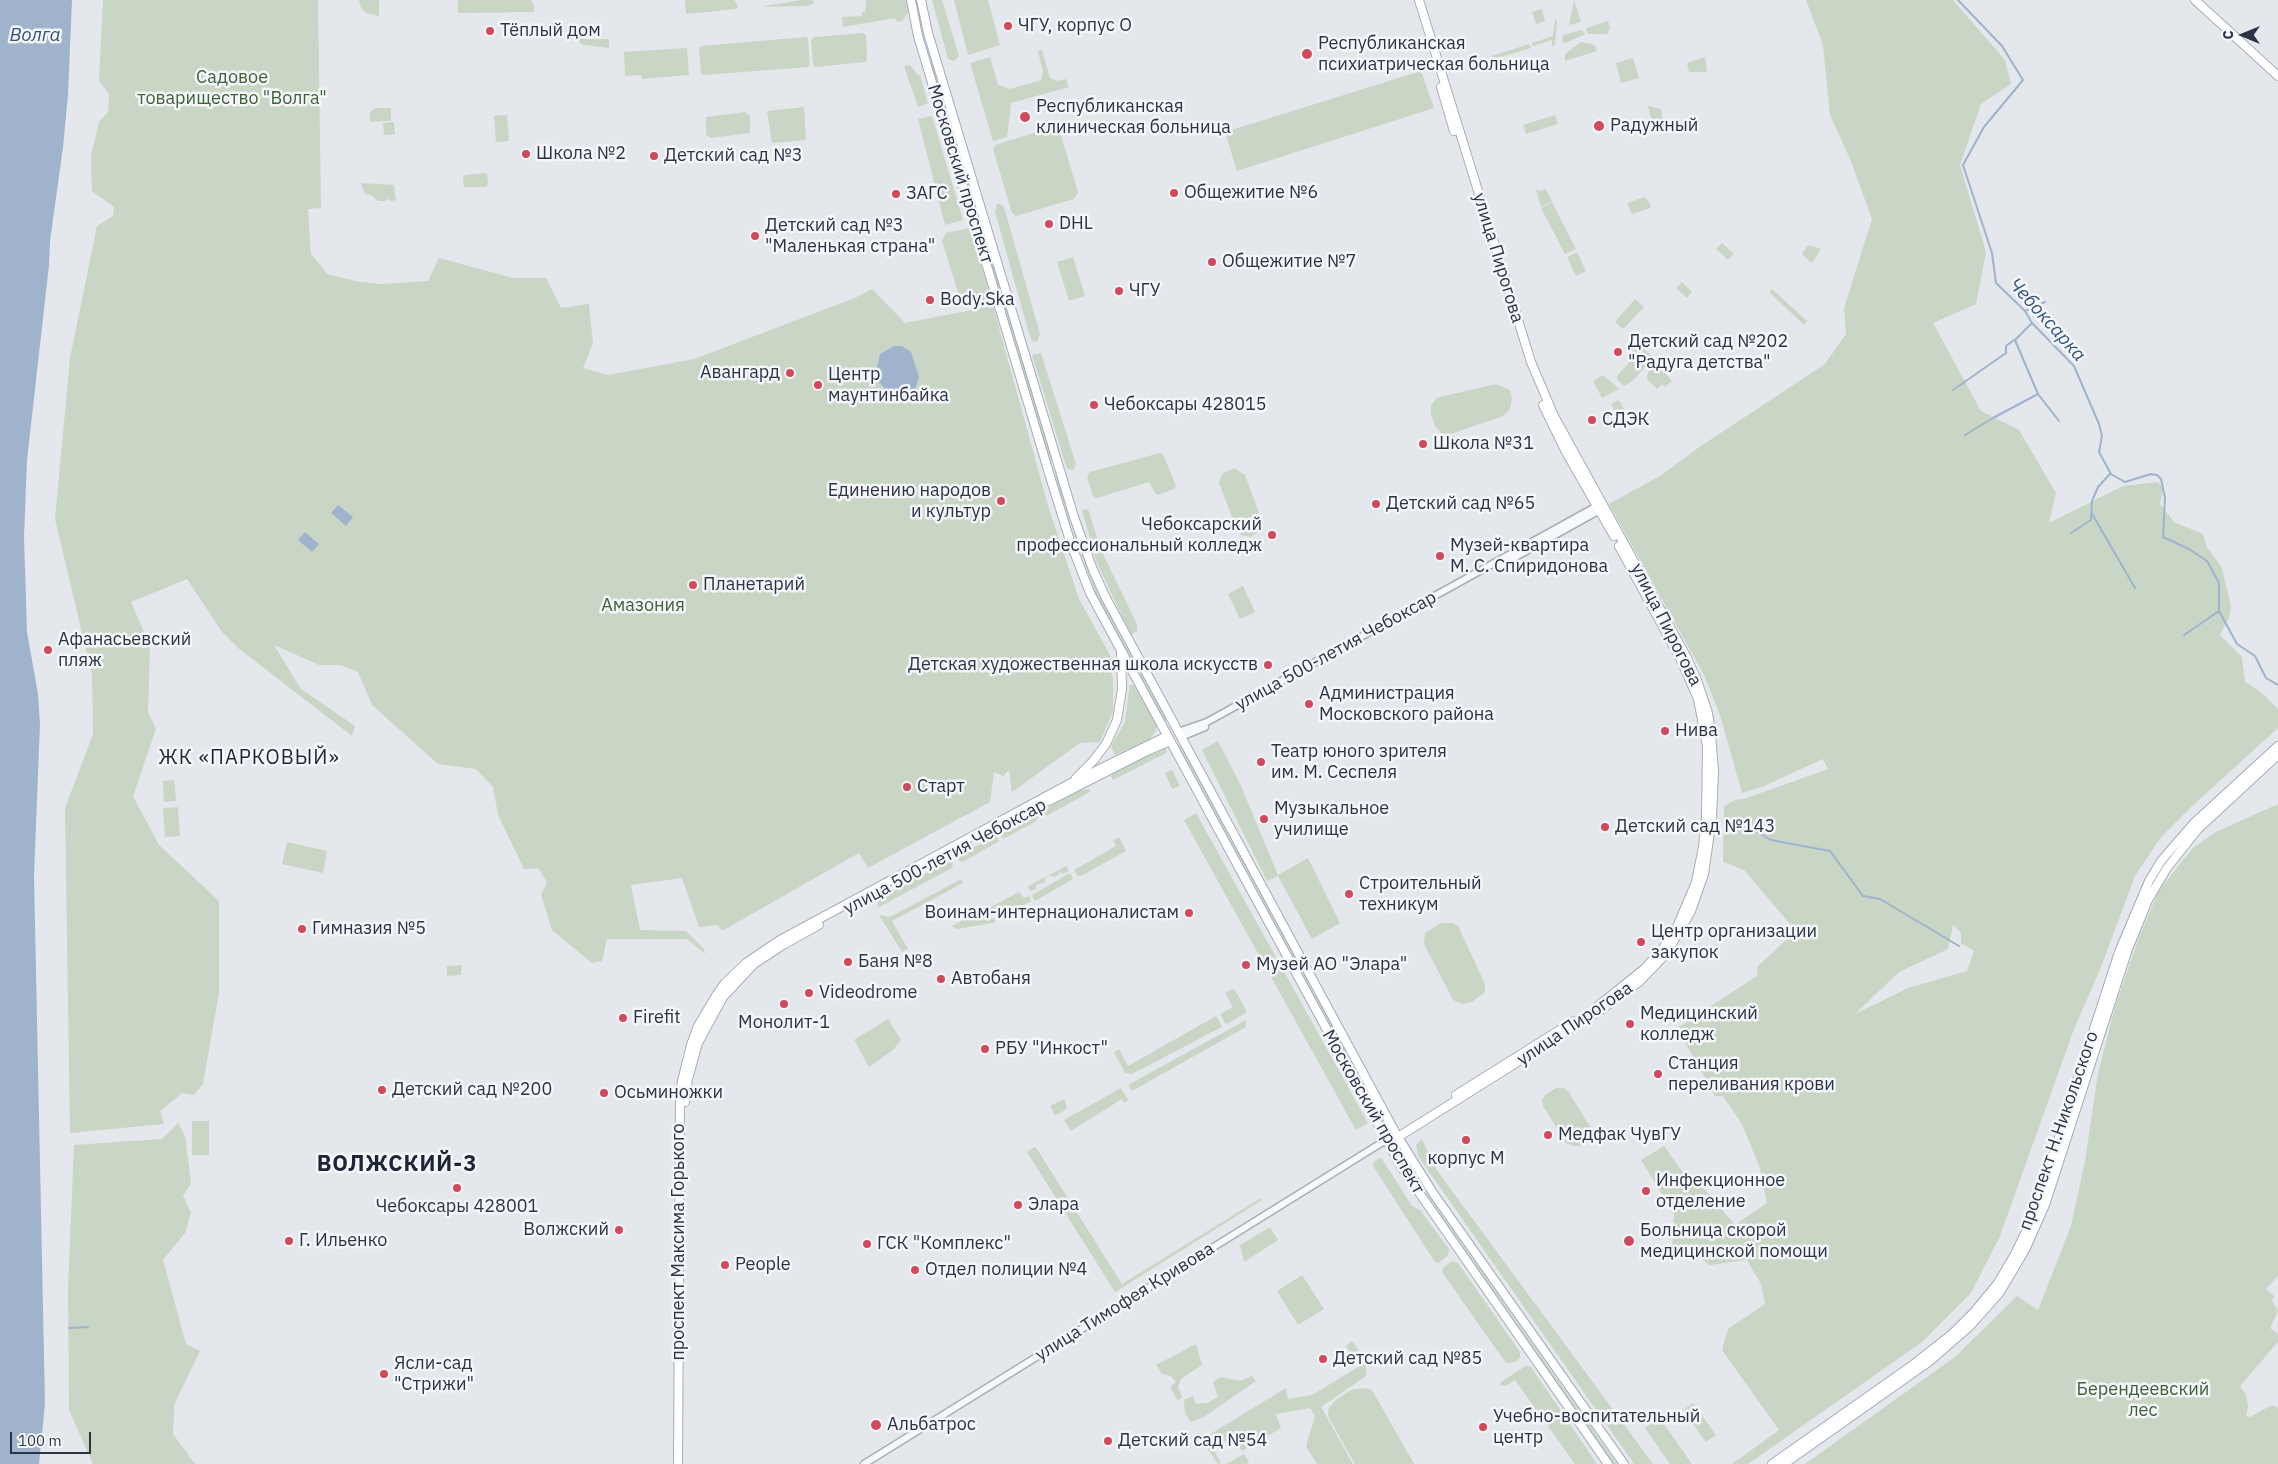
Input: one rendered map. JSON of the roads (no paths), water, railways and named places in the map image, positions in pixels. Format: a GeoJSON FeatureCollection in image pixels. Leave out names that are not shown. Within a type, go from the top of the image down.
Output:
{"type":"FeatureCollection","features":[{"type":"Feature","properties":{"kind":"main road","name":"Московский проспект"},"geometry":{"type":"LineString","coordinates":[[911,0],[915,23],[926,61],[1081,572],[1121,652],[1386,1140],[1422,1199],[1608,1464]]}},
{"type":"Feature","properties":{"kind":"main road","name":"Московский проспект"},"geometry":{"type":"LineString","coordinates":[[921,0],[925,22],[1093,570],[1123,632],[1396,1134],[1433,1193],[1624,1464]]}},
{"type":"Feature","properties":{"kind":"main road","name":"улица Пирогова"},"geometry":{"type":"LineString","coordinates":[[1386,1140],[1489,1078],[1616,996],[1646,971],[1664,952],[1689,910],[1706,847],[1711,760],[1694,681],[1689,669],[1600,507],[1566,452],[1538,389],[1502,279],[1436,63],[1414,0]]}},
{"type":"Feature","properties":{"kind":"main road","name":"улица Пирогова"},"geometry":{"type":"LineString","coordinates":[[1420,0],[1436,63]]}},
{"type":"Feature","properties":{"kind":"main road"},"geometry":{"type":"LineString","coordinates":[[2195,0],[2278,76]]}},
{"type":"Feature","properties":{"kind":"main road"},"geometry":{"type":"LineString","coordinates":[[915,23],[925,22]]}},
{"type":"Feature","properties":{"kind":"main road"},"geometry":{"type":"LineString","coordinates":[[926,61],[929,57],[936,58]]}},
{"type":"Feature","properties":{"kind":"main road"},"geometry":{"type":"LineString","coordinates":[[1048,468],[1059,464]]}},
{"type":"Feature","properties":{"kind":"main road"},"geometry":{"type":"LineString","coordinates":[[1071,784],[1106,744],[1115,725],[1121,697],[1121,652]]}},
{"type":"Feature","properties":{"kind":"main road"},"geometry":{"type":"LineString","coordinates":[[1169,738],[1179,735]]}},
{"type":"Feature","properties":{"kind":"main road","name":"улица 500-летия Чебоксар"},"geometry":{"type":"LineString","coordinates":[[863,898],[1071,784],[1169,738]]}},
{"type":"Feature","properties":{"kind":"main road","name":"улица 500-летия Чебоксар"},"geometry":{"type":"LineString","coordinates":[[950,851],[1169,738]]}},
{"type":"Feature","properties":{"kind":"main road"},"geometry":{"type":"LineString","coordinates":[[2237,787],[2278,746]]}},
{"type":"Feature","properties":{"kind":"main road"},"geometry":{"type":"LineString","coordinates":[[2237,787],[2278,754]]}},
{"type":"Feature","properties":{"kind":"main road","name":"проспект Н.Никольского"},"geometry":{"type":"LineString","coordinates":[[1772,1464],[1914,1364],[1951,1335],[1975,1311],[1998,1282],[2015,1254],[2033,1217],[2119,952],[2141,897],[2161,861],[2181,836],[2237,787]]}},
{"type":"Feature","properties":{"kind":"main road","name":"проспект Н.Никольского"},"geometry":{"type":"LineString","coordinates":[[1784,1464],[1930,1361],[1970,1326],[2000,1292],[2025,1250],[2045,1206],[2128,949],[2148,900],[2181,849],[2237,787]]}},
{"type":"Feature","properties":{"kind":"main road","name":"проспект Максима Горького"},"geometry":{"type":"LineString","coordinates":[[678,1464],[680,1422],[682,1098],[686,1064],[698,1026],[728,985],[756,956],[863,898]]}},
{"type":"Feature","properties":{"kind":"main road","name":"проспект Максима Горького"},"geometry":{"type":"LineString","coordinates":[[680,1422],[682,1464]]}},
{"type":"Feature","properties":{"kind":"street","name":"улица 500-летия Чебоксар"},"geometry":{"type":"LineString","coordinates":[[1179,735],[1258,696],[1600,507]]}},
{"type":"Feature","properties":{"kind":"street","name":"улица Тимофея Кривова"},"geometry":{"type":"LineString","coordinates":[[864,1464],[1386,1140]]}},
{"type":"Feature","properties":{"kind":"water","name":"Волга"},"geometry":{"type":"Polygon","coordinates":[[[0,0],[72,0],[68,95],[50,241],[49,265],[27,460],[24,537],[27,632],[38,694],[40,724],[34,875],[45,1404],[39,1464],[0,1464],[0,0]]]}},
{"type":"Feature","properties":{"kind":"water"},"geometry":{"type":"Polygon","coordinates":[[[894,346],[902,346],[911,352],[919,377],[915,390],[898,400],[894,399],[879,382],[876,372],[880,354],[894,346]]]}},
{"type":"Feature","properties":{"kind":"water"},"geometry":{"type":"Polygon","coordinates":[[[338,505],[353,517],[346,526],[331,513],[338,505]]]}},
{"type":"Feature","properties":{"kind":"water"},"geometry":{"type":"Polygon","coordinates":[[[305,532],[319,544],[312,552],[298,540],[305,532]]]}},
{"type":"Feature","properties":{"kind":"waterway","name":"Чебоксарка"},"geometry":{"type":"LineString","coordinates":[[1958,0],[2002,46],[2023,80],[1984,127],[1963,165],[1992,253],[1996,283],[2025,311],[2032,323],[2074,366],[2099,424],[2102,436],[2099,452],[2111,474],[2125,482],[2151,474],[2157,475],[2161,479],[2165,498],[2163,537],[2189,549],[2207,561],[2219,583],[2219,611],[2237,644],[2255,656],[2266,678],[2278,685]]}},
{"type":"Feature","properties":{"kind":"waterway"},"geometry":{"type":"LineString","coordinates":[[2025,311],[2045,302]]}},
{"type":"Feature","properties":{"kind":"waterway"},"geometry":{"type":"LineString","coordinates":[[2032,323],[2015,340],[2038,394],[2059,421]]}},
{"type":"Feature","properties":{"kind":"waterway"},"geometry":{"type":"LineString","coordinates":[[1953,390],[2006,353],[2006,346],[2014,340]]}},
{"type":"Feature","properties":{"kind":"waterway"},"geometry":{"type":"LineString","coordinates":[[1965,435],[2038,394]]}},
{"type":"Feature","properties":{"kind":"waterway"},"geometry":{"type":"LineString","coordinates":[[2071,533],[2091,520],[2092,501],[2098,487],[2110,474]]}},
{"type":"Feature","properties":{"kind":"waterway"},"geometry":{"type":"LineString","coordinates":[[2091,512],[2135,588]]}},
{"type":"Feature","properties":{"kind":"waterway"},"geometry":{"type":"LineString","coordinates":[[2184,635],[2219,611]]}},
{"type":"Feature","properties":{"kind":"waterway"},"geometry":{"type":"LineString","coordinates":[[1750,828],[1771,840],[1830,851],[1863,896],[1880,899],[1959,946]]}},
{"type":"Feature","properties":{"kind":"waterway"},"geometry":{"type":"LineString","coordinates":[[69,1328],[88,1327]]}},
{"type":"Feature","properties":{"kind":"place","name":"ЧГУ, корпус О"},"geometry":{"type":"Point","coordinates":[1008,26]}},
{"type":"Feature","properties":{"kind":"place","name":"Тёплый дом"},"geometry":{"type":"Point","coordinates":[490,31]}},
{"type":"Feature","properties":{"kind":"place","name":"Республиканская психиатрическая больница"},"geometry":{"type":"Point","coordinates":[1307,54]}},
{"type":"Feature","properties":{"kind":"place","name":"Республиканская клиническая больница"},"geometry":{"type":"Point","coordinates":[1025,117]}},
{"type":"Feature","properties":{"kind":"place","name":"Радужный"},"geometry":{"type":"Point","coordinates":[1599,126]}},
{"type":"Feature","properties":{"kind":"place","name":"Школа №2"},"geometry":{"type":"Point","coordinates":[526,154]}},
{"type":"Feature","properties":{"kind":"place","name":"Детский сад №3"},"geometry":{"type":"Point","coordinates":[654,156]}},
{"type":"Feature","properties":{"kind":"place","name":"Общежитие №6"},"geometry":{"type":"Point","coordinates":[1174,193]}},
{"type":"Feature","properties":{"kind":"place","name":"ЗАГС"},"geometry":{"type":"Point","coordinates":[896,194]}},
{"type":"Feature","properties":{"kind":"place","name":"DHL"},"geometry":{"type":"Point","coordinates":[1049,224]}},
{"type":"Feature","properties":{"kind":"place","name":"Детский сад №3 \"Маленькая страна\""},"geometry":{"type":"Point","coordinates":[755,236]}},
{"type":"Feature","properties":{"kind":"place","name":"Общежитие №7"},"geometry":{"type":"Point","coordinates":[1212,262]}},
{"type":"Feature","properties":{"kind":"place","name":"ЧГУ"},"geometry":{"type":"Point","coordinates":[1119,291]}},
{"type":"Feature","properties":{"kind":"place","name":"Body.Ska"},"geometry":{"type":"Point","coordinates":[930,300]}},
{"type":"Feature","properties":{"kind":"place","name":"Детский сад №202 \"Радуга детства\""},"geometry":{"type":"Point","coordinates":[1618,352]}},
{"type":"Feature","properties":{"kind":"place","name":"Авангард"},"geometry":{"type":"Point","coordinates":[790,373]}},
{"type":"Feature","properties":{"kind":"place","name":"Центр маунтинбайка"},"geometry":{"type":"Point","coordinates":[818,385]}},
{"type":"Feature","properties":{"kind":"place","name":"Чебоксары 428015"},"geometry":{"type":"Point","coordinates":[1094,405]}},
{"type":"Feature","properties":{"kind":"place","name":"СДЭК"},"geometry":{"type":"Point","coordinates":[1592,420]}},
{"type":"Feature","properties":{"kind":"place","name":"Школа №31"},"geometry":{"type":"Point","coordinates":[1423,444]}},
{"type":"Feature","properties":{"kind":"place","name":"Единению народов и культур"},"geometry":{"type":"Point","coordinates":[1001,501]}},
{"type":"Feature","properties":{"kind":"place","name":"Детский сад №65"},"geometry":{"type":"Point","coordinates":[1376,504]}},
{"type":"Feature","properties":{"kind":"place","name":"Чебоксарский профессиональный колледж"},"geometry":{"type":"Point","coordinates":[1272,535]}},
{"type":"Feature","properties":{"kind":"place","name":"Музей-квартира М. С. Спиридонова"},"geometry":{"type":"Point","coordinates":[1440,556]}},
{"type":"Feature","properties":{"kind":"place","name":"Планетарий"},"geometry":{"type":"Point","coordinates":[693,585]}},
{"type":"Feature","properties":{"kind":"place","name":"Афанасьевский пляж"},"geometry":{"type":"Point","coordinates":[48,650]}},
{"type":"Feature","properties":{"kind":"place","name":"Детская художественная школа искусств"},"geometry":{"type":"Point","coordinates":[1268,665]}},
{"type":"Feature","properties":{"kind":"place","name":"Администрация Московского района"},"geometry":{"type":"Point","coordinates":[1309,704]}},
{"type":"Feature","properties":{"kind":"place","name":"Нива"},"geometry":{"type":"Point","coordinates":[1665,731]}},
{"type":"Feature","properties":{"kind":"place","name":"Театр юного зрителя им. М. Сеспеля"},"geometry":{"type":"Point","coordinates":[1261,762]}},
{"type":"Feature","properties":{"kind":"place","name":"Старт"},"geometry":{"type":"Point","coordinates":[907,787]}},
{"type":"Feature","properties":{"kind":"place","name":"Музыкальное училище"},"geometry":{"type":"Point","coordinates":[1264,819]}},
{"type":"Feature","properties":{"kind":"place","name":"Детский сад №143"},"geometry":{"type":"Point","coordinates":[1605,827]}},
{"type":"Feature","properties":{"kind":"place","name":"Строительный техникум"},"geometry":{"type":"Point","coordinates":[1349,894]}},
{"type":"Feature","properties":{"kind":"place","name":"Воинам-интернационалистам"},"geometry":{"type":"Point","coordinates":[1189,913]}},
{"type":"Feature","properties":{"kind":"place","name":"Гимназия №5"},"geometry":{"type":"Point","coordinates":[302,929]}},
{"type":"Feature","properties":{"kind":"place","name":"Центр организации закупок"},"geometry":{"type":"Point","coordinates":[1641,942]}},
{"type":"Feature","properties":{"kind":"place","name":"Баня №8"},"geometry":{"type":"Point","coordinates":[848,962]}},
{"type":"Feature","properties":{"kind":"place","name":"Музей АО \"Элара\""},"geometry":{"type":"Point","coordinates":[1246,965]}},
{"type":"Feature","properties":{"kind":"place","name":"Автобаня"},"geometry":{"type":"Point","coordinates":[941,979]}},
{"type":"Feature","properties":{"kind":"place","name":"Videodrome"},"geometry":{"type":"Point","coordinates":[809,993]}},
{"type":"Feature","properties":{"kind":"place","name":"Монолит-1"},"geometry":{"type":"Point","coordinates":[784,1004]}},
{"type":"Feature","properties":{"kind":"place","name":"Firefit"},"geometry":{"type":"Point","coordinates":[623,1018]}},
{"type":"Feature","properties":{"kind":"place","name":"Медицинский колледж"},"geometry":{"type":"Point","coordinates":[1630,1024]}},
{"type":"Feature","properties":{"kind":"place","name":"РБУ \"Инкост\""},"geometry":{"type":"Point","coordinates":[985,1049]}},
{"type":"Feature","properties":{"kind":"place","name":"Станция переливания крови"},"geometry":{"type":"Point","coordinates":[1658,1074]}},
{"type":"Feature","properties":{"kind":"place","name":"Детский сад №200"},"geometry":{"type":"Point","coordinates":[382,1090]}},
{"type":"Feature","properties":{"kind":"place","name":"Осьминожки"},"geometry":{"type":"Point","coordinates":[604,1093]}},
{"type":"Feature","properties":{"kind":"place","name":"Медфак ЧувГУ"},"geometry":{"type":"Point","coordinates":[1548,1135]}},
{"type":"Feature","properties":{"kind":"place","name":"корпус М"},"geometry":{"type":"Point","coordinates":[1466,1140]}},
{"type":"Feature","properties":{"kind":"place","name":"Чебоксары 428001"},"geometry":{"type":"Point","coordinates":[457,1188]}},
{"type":"Feature","properties":{"kind":"place","name":"Инфекционное отделение"},"geometry":{"type":"Point","coordinates":[1646,1191]}},
{"type":"Feature","properties":{"kind":"place","name":"Элара"},"geometry":{"type":"Point","coordinates":[1018,1205]}},
{"type":"Feature","properties":{"kind":"place","name":"Волжский"},"geometry":{"type":"Point","coordinates":[619,1230]}},
{"type":"Feature","properties":{"kind":"place","name":"Г. Ильенко"},"geometry":{"type":"Point","coordinates":[289,1241]}},
{"type":"Feature","properties":{"kind":"place","name":"Больница скорой медицинской помощи"},"geometry":{"type":"Point","coordinates":[1629,1241]}},
{"type":"Feature","properties":{"kind":"place","name":"ГСК \"Комплекс\""},"geometry":{"type":"Point","coordinates":[867,1244]}},
{"type":"Feature","properties":{"kind":"place","name":"People"},"geometry":{"type":"Point","coordinates":[725,1265]}},
{"type":"Feature","properties":{"kind":"place","name":"Отдел полиции №4"},"geometry":{"type":"Point","coordinates":[915,1270]}},
{"type":"Feature","properties":{"kind":"place","name":"Детский сад №85"},"geometry":{"type":"Point","coordinates":[1323,1359]}},
{"type":"Feature","properties":{"kind":"place","name":"Ясли-сад \"Стрижи\""},"geometry":{"type":"Point","coordinates":[384,1374]}},
{"type":"Feature","properties":{"kind":"place","name":"Альбатрос"},"geometry":{"type":"Point","coordinates":[876,1425]}},
{"type":"Feature","properties":{"kind":"place","name":"Учебно-воспитательный центр"},"geometry":{"type":"Point","coordinates":[1483,1427]}},
{"type":"Feature","properties":{"kind":"place","name":"Детский сад №54"},"geometry":{"type":"Point","coordinates":[1108,1441]}},
{"type":"Feature","properties":{"kind":"district","name":"ЖК «ПАРКОВЫЙ»"},"geometry":{"type":"Point","coordinates":[249,758]}},
{"type":"Feature","properties":{"kind":"district","name":"ВОЛЖСКИЙ-3"},"geometry":{"type":"Point","coordinates":[397,1165]}},
{"type":"Feature","properties":{"kind":"park label","name":"Садовое товарищество \"Волга\""},"geometry":{"type":"Point","coordinates":[232,88]}},
{"type":"Feature","properties":{"kind":"park label","name":"Амазония"},"geometry":{"type":"Point","coordinates":[643,606]}},
{"type":"Feature","properties":{"kind":"park label","name":"Берендеевский лес"},"geometry":{"type":"Point","coordinates":[2143,1400]}}]}
